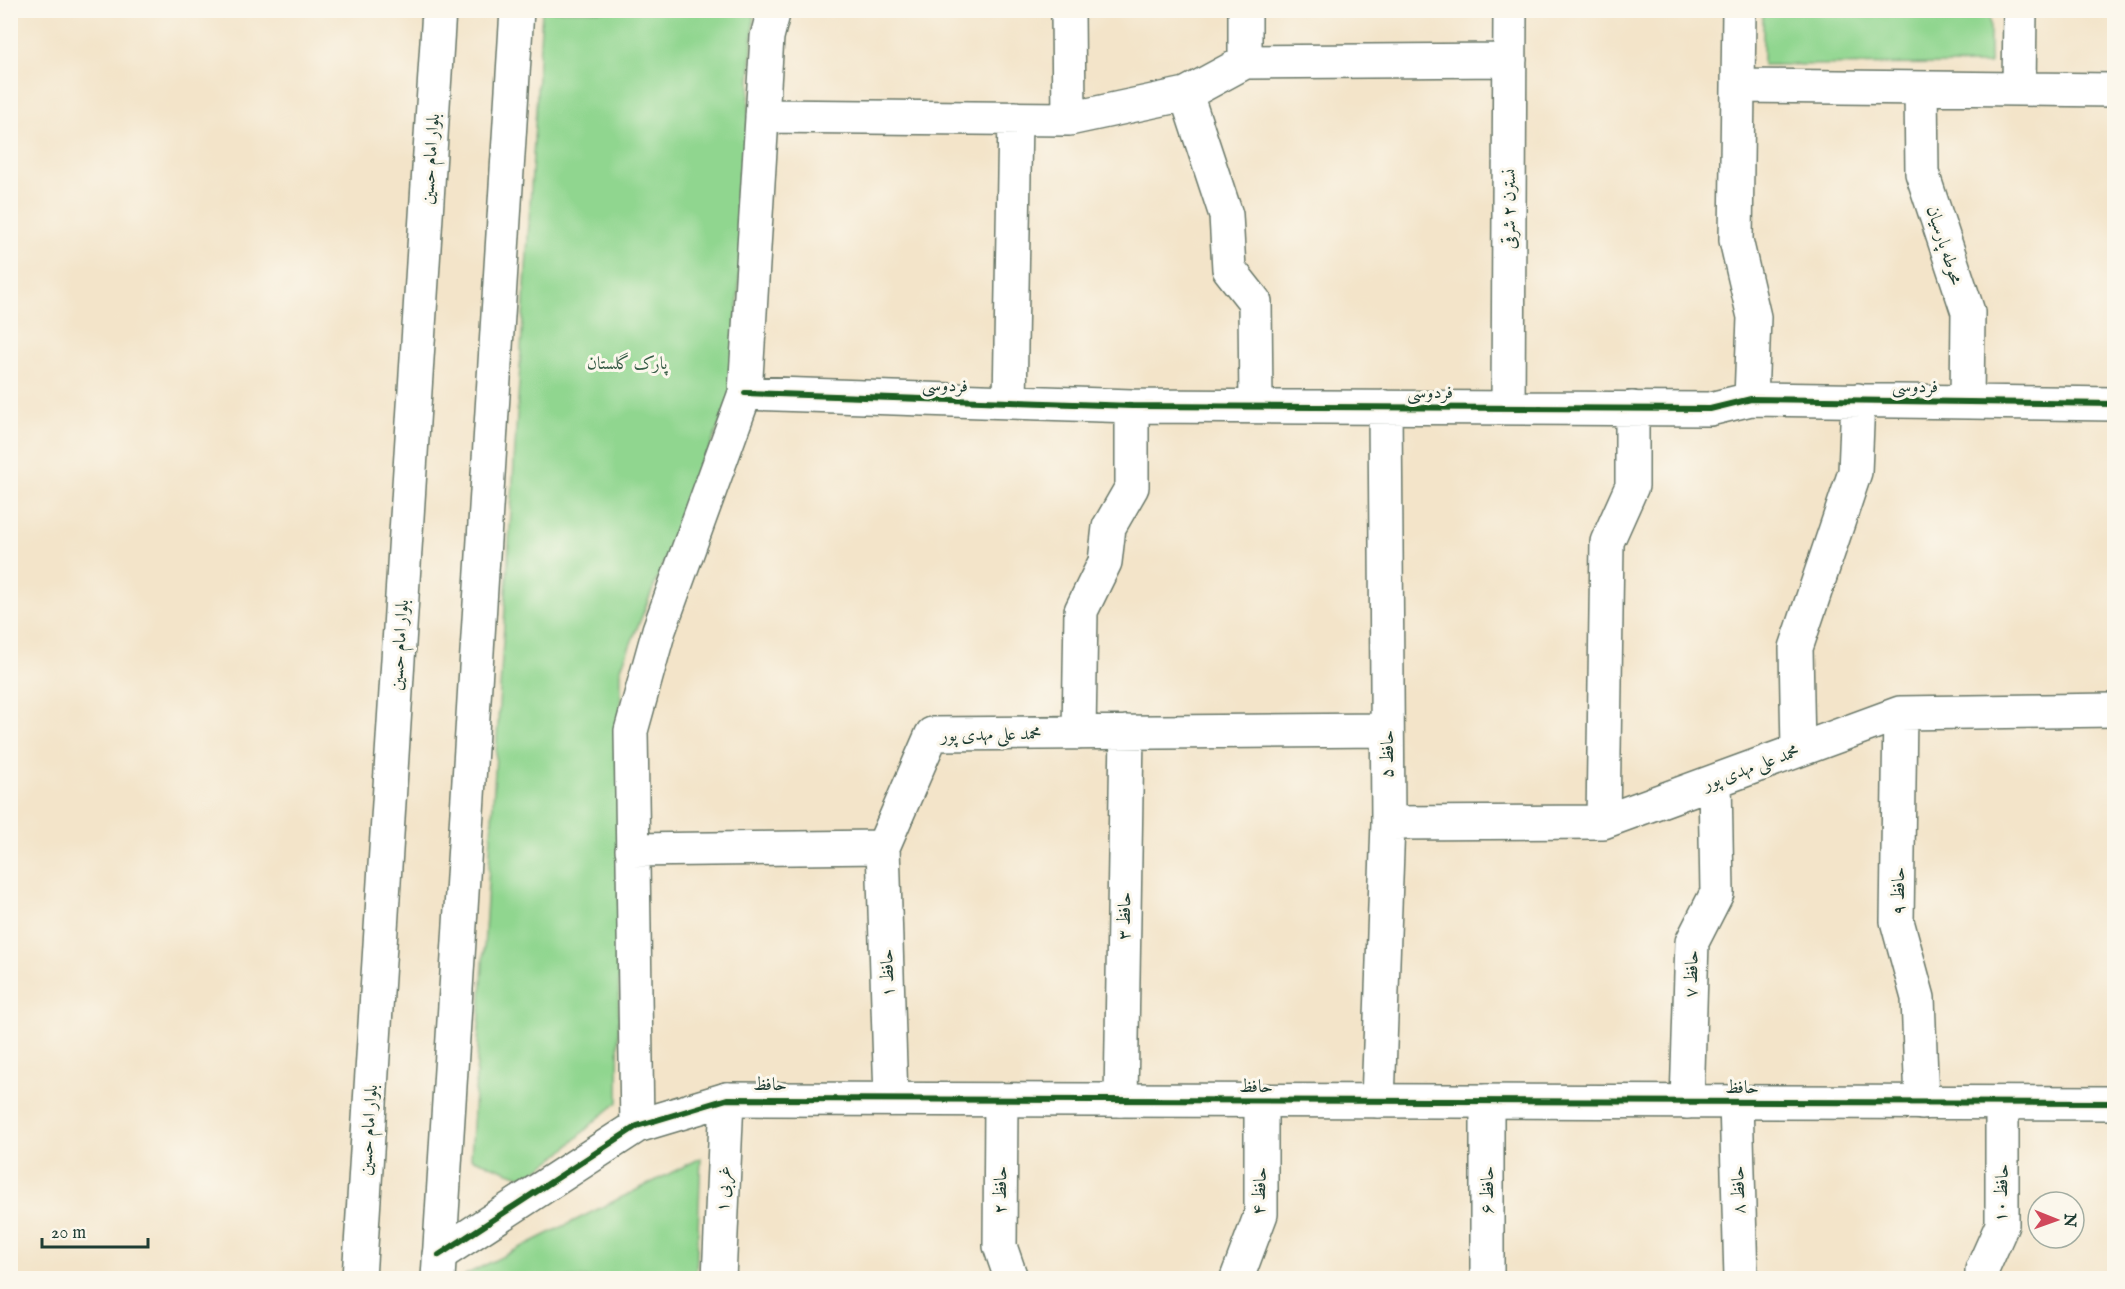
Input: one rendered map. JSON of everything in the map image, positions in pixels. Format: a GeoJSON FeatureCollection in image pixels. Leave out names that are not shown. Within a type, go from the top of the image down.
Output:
{"type":"FeatureCollection","features":[{"type":"Feature","properties":{"kind":"street","name":"بلوار امام حسین"},"geometry":{"type":"LineString","coordinates":[[359,1278],[439,10]]}},
{"type":"Feature","properties":{"kind":"street"},"geometry":{"type":"LineString","coordinates":[[438,1267],[517,10]]}},
{"type":"Feature","properties":{"kind":"street"},"geometry":{"type":"LineString","coordinates":[[637,1126],[631,731],[659,630],[745,393],[767,37],[774,10]]}},
{"type":"Feature","properties":{"kind":"street"},"geometry":{"type":"LineString","coordinates":[[1068,10],[1069,118]]}},
{"type":"Feature","properties":{"kind":"street"},"geometry":{"type":"LineString","coordinates":[[1245,10],[1245,63]]}},
{"type":"Feature","properties":{"kind":"street","name":"نسترن ۲ شرقی"},"geometry":{"type":"LineString","coordinates":[[1508,408],[1510,10]]}},
{"type":"Feature","properties":{"kind":"street"},"geometry":{"type":"LineString","coordinates":[[1739,10],[1736,240],[1754,317],[1751,399]]}},
{"type":"Feature","properties":{"kind":"street"},"geometry":{"type":"LineString","coordinates":[[2019,89],[2020,10]]}},
{"type":"Feature","properties":{"kind":"street"},"geometry":{"type":"LineString","coordinates":[[762,116],[1069,118],[1186,93],[1245,63],[1510,60]]}},
{"type":"Feature","properties":{"kind":"street"},"geometry":{"type":"LineString","coordinates":[[1738,86],[2115,90]]}},
{"type":"Feature","properties":{"kind":"street","name":"محوطه پارسیان"},"geometry":{"type":"LineString","coordinates":[[1921,88],[1922,173],[1968,312],[1967,402]]}},
{"type":"Feature","properties":{"kind":"street"},"geometry":{"type":"LineString","coordinates":[[1186,93],[1226,215],[1229,269],[1256,302],[1256,406]]}},
{"type":"Feature","properties":{"kind":"street"},"geometry":{"type":"LineString","coordinates":[[1010,402],[1015,118]]}},
{"type":"Feature","properties":{"kind":"street","name":"فردوسی"},"geometry":{"type":"LineString","coordinates":[[745,393],[1010,402],[1256,406],[1710,409],[1751,399],[2115,404]]}},
{"type":"Feature","properties":{"kind":"street"},"geometry":{"type":"LineString","coordinates":[[1798,750],[1796,648],[1855,472],[1858,400]]}},
{"type":"Feature","properties":{"kind":"street"},"geometry":{"type":"LineString","coordinates":[[1079,733],[1081,611],[1105,562],[1109,527],[1132,487],[1132,405]]}},
{"type":"Feature","properties":{"kind":"street","name":"حافظ ۵"},"geometry":{"type":"LineString","coordinates":[[1378,1101],[1388,823],[1385,407]]}},
{"type":"Feature","properties":{"kind":"street"},"geometry":{"type":"LineString","coordinates":[[1603,822],[1607,543],[1632,486],[1632,408]]}},
{"type":"Feature","properties":{"kind":"street","name":"محمد علی مهدی پور"},"geometry":{"type":"LineString","coordinates":[[1388,823],[1603,822],[1900,713],[2115,710]]}},
{"type":"Feature","properties":{"kind":"street","name":"حافظ ۹"},"geometry":{"type":"LineString","coordinates":[[1900,713],[1897,921],[1918,998],[1922,1103]]}},
{"type":"Feature","properties":{"kind":"street","name":"محمد علی مهدی پور"},"geometry":{"type":"LineString","coordinates":[[883,847],[932,734],[1387,730]]}},
{"type":"Feature","properties":{"kind":"street","name":"حافظ ۳"},"geometry":{"type":"LineString","coordinates":[[1121,1100],[1127,732]]}},
{"type":"Feature","properties":{"kind":"street","name":"حافظ ۷"},"geometry":{"type":"LineString","coordinates":[[1687,1102],[1692,942],[1717,893],[1715,781]]}},
{"type":"Feature","properties":{"kind":"street"},"geometry":{"type":"LineString","coordinates":[[632,850],[883,847]]}},
{"type":"Feature","properties":{"kind":"street","name":"حافظ ۱"},"geometry":{"type":"LineString","coordinates":[[883,847],[891,1099]]}},
{"type":"Feature","properties":{"kind":"street","name":"حافظ"},"geometry":{"type":"LineString","coordinates":[[438,1267],[637,1126],[727,1099],[2115,1103]]}},
{"type":"Feature","properties":{"kind":"street","name":"۱ غربی"},"geometry":{"type":"LineString","coordinates":[[719,1278],[727,1099]]}},
{"type":"Feature","properties":{"kind":"street","name":"حافظ ۲"},"geometry":{"type":"LineString","coordinates":[[1001,1100],[1000,1246],[1011,1278]]}},
{"type":"Feature","properties":{"kind":"street","name":"حافظ ۴"},"geometry":{"type":"LineString","coordinates":[[1237,1278],[1261,1214],[1262,1101]]}},
{"type":"Feature","properties":{"kind":"street","name":"حافظ ۶"},"geometry":{"type":"LineString","coordinates":[[1487,1101],[1487,1278]]}},
{"type":"Feature","properties":{"kind":"street","name":"حافظ ۸"},"geometry":{"type":"LineString","coordinates":[[1736,1102],[1741,1278]]}},
{"type":"Feature","properties":{"kind":"street","name":"حافظ ۱۰"},"geometry":{"type":"LineString","coordinates":[[1982,1278],[1982,1270],[2002,1225],[2002,1103]]}},
{"type":"Feature","properties":{"kind":"green space","name":"پارک گلستان"},"geometry":{"type":"Polygon","coordinates":[[[542,11],[754,11],[733,391],[621,668],[618,1102],[560,1154],[525,1178],[471,1158],[542,11]]]}},
{"type":"Feature","properties":{"kind":"green space"},"geometry":{"type":"Polygon","coordinates":[[[1763,11],[1990,11],[1990,64],[1763,65],[1763,11]]]}},
{"type":"Feature","properties":{"kind":"green space"},"geometry":{"type":"Polygon","coordinates":[[[701,1158],[696,1278],[465,1278],[465,1275],[701,1158]]]}},
{"type":"Feature","properties":{"kind":"cycle path"},"geometry":{"type":"LineString","coordinates":[[745,393],[1132,406],[1710,409],[1751,399],[2114,404]]}},
{"type":"Feature","properties":{"kind":"cycle path"},"geometry":{"type":"LineString","coordinates":[[439,1255],[637,1126],[727,1099],[2114,1103]]}}]}
